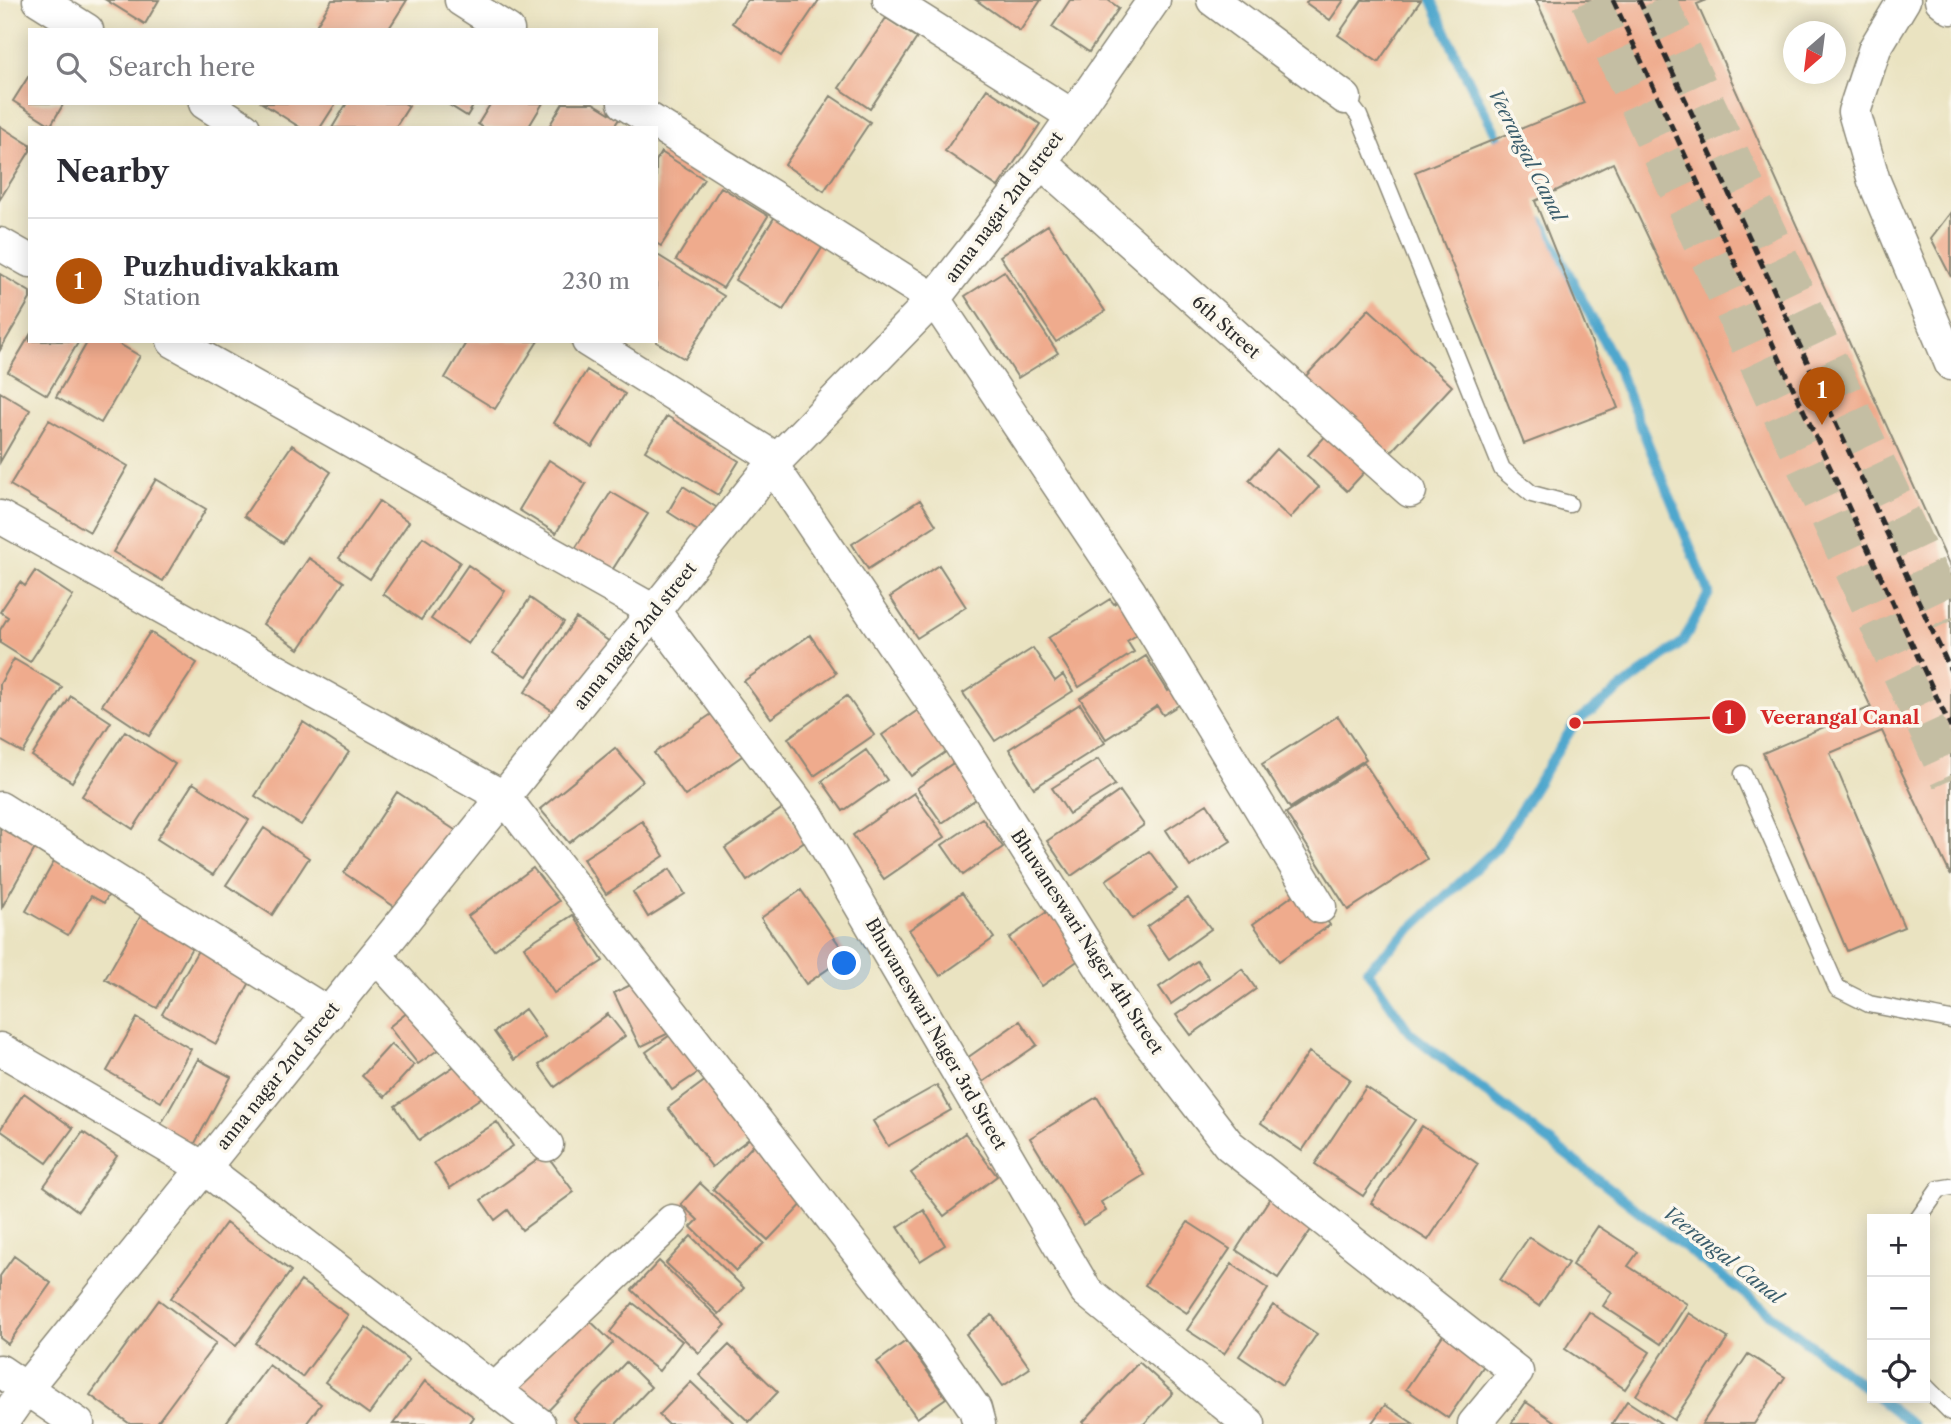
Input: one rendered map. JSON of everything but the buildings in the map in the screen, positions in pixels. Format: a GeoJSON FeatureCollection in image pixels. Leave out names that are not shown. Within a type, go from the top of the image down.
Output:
{"type":"FeatureCollection","features":[{"type":"Feature","properties":{"kind":"street"},"geometry":{"type":"LineString","coordinates":[[39,0],[84,28]]}},
{"type":"Feature","properties":{"kind":"street"},"geometry":{"type":"LineString","coordinates":[[461,0],[505,28]]}},
{"type":"Feature","properties":{"kind":"street"},"geometry":{"type":"LineString","coordinates":[[889,0],[1073,116]]}},
{"type":"Feature","properties":{"kind":"street","name":"anna nagar 2nd street"},"geometry":{"type":"LineString","coordinates":[[1,1424],[26,1388],[775,462],[934,299],[1041,162],[1154,0]]}},
{"type":"Feature","properties":{"kind":"street"},"geometry":{"type":"LineString","coordinates":[[1213,0],[1345,98]]}},
{"type":"Feature","properties":{"kind":"street"},"geometry":{"type":"LineString","coordinates":[[1904,0],[1875,48],[1854,112],[1874,181],[1951,364]]}},
{"type":"Feature","properties":{"kind":"street"},"geometry":{"type":"LineString","coordinates":[[1941,0],[1951,8]]}},
{"type":"Feature","properties":{"kind":"street"},"geometry":{"type":"LineString","coordinates":[[208,105],[241,126]]}},
{"type":"Feature","properties":{"kind":"street"},"geometry":{"type":"LineString","coordinates":[[627,105],[934,299],[1130,592],[1320,907]]}},
{"type":"Feature","properties":{"kind":"street","name":"6th Street"},"geometry":{"type":"LineString","coordinates":[[1041,162],[1410,491]]}},
{"type":"Feature","properties":{"kind":"street"},"geometry":{"type":"LineString","coordinates":[[0,244],[28,260]]}},
{"type":"Feature","properties":{"kind":"street"},"geometry":{"type":"LineString","coordinates":[[177,343],[654,611]]}},
{"type":"Feature","properties":{"kind":"street"},"geometry":{"type":"LineString","coordinates":[[591,343],[775,462]]}},
{"type":"Feature","properties":{"kind":"street","name":"Bhuvaneswari Nager 4th Street"},"geometry":{"type":"LineString","coordinates":[[775,462],[959,742],[1140,1030],[1229,1145],[1517,1372],[1474,1424]]}},
{"type":"Feature","properties":{"kind":"street"},"geometry":{"type":"LineString","coordinates":[[0,517],[505,798],[932,1347],[975,1409],[979,1424]]}},
{"type":"Feature","properties":{"kind":"street","name":"Bhuvaneswari Nager 3rd Street"},"geometry":{"type":"LineString","coordinates":[[654,611],[808,816],[1086,1291],[1249,1424]]}},
{"type":"Feature","properties":{"kind":"street"},"geometry":{"type":"LineString","coordinates":[[0,808],[329,1014]]}},
{"type":"Feature","properties":{"kind":"street"},"geometry":{"type":"LineString","coordinates":[[376,956],[547,1145]]}},
{"type":"Feature","properties":{"kind":"street"},"geometry":{"type":"LineString","coordinates":[[0,1049],[204,1168],[539,1424]]}},
{"type":"Feature","properties":{"kind":"street"},"geometry":{"type":"LineString","coordinates":[[494,1390],[672,1221]]}},
{"type":"Feature","properties":{"kind":"street"},"geometry":{"type":"LineString","coordinates":[[0,1371],[78,1424]]}},
{"type":"Feature","properties":{"kind":"lane"},"geometry":{"type":"LineString","coordinates":[[1345,98],[1359,116],[1502,469],[1532,494],[1569,504]]}},
{"type":"Feature","properties":{"kind":"lane"},"geometry":{"type":"LineString","coordinates":[[1742,774],[1837,988],[1869,1004],[1951,1020]]}},
{"type":"Feature","properties":{"kind":"lane"},"geometry":{"type":"LineString","coordinates":[[1922,1214],[1939,1189],[1951,1186]]}},
{"type":"Feature","properties":{"kind":"lane"},"geometry":{"type":"LineString","coordinates":[[1930,1391],[1951,1412]]}},
{"type":"Feature","properties":{"kind":"waterway","name":"Veerangal Canal"},"geometry":{"type":"LineString","coordinates":[[1432,0],[1459,62],[1503,147]]}},
{"type":"Feature","properties":{"kind":"waterway","name":"Veerangal Canal"},"geometry":{"type":"LineString","coordinates":[[1542,222],[1615,363],[1709,593],[1683,642],[1575,723],[1497,848],[1367,970],[1410,1033],[1867,1389]]}},
{"type":"Feature","properties":{"kind":"waterway","name":"Veerangal Canal"},"geometry":{"type":"LineString","coordinates":[[1885,1403],[1912,1424]]}},
{"type":"Feature","properties":{"kind":"tunnel"},"geometry":{"type":"LineString","coordinates":[[1590,0],[1951,780]]}},
{"type":"Feature","properties":{"kind":"tunnel"},"geometry":{"type":"LineString","coordinates":[[1657,0],[1951,621]]}},
{"type":"Feature","properties":{"kind":"railway"},"geometry":{"type":"LineString","coordinates":[[1613,0],[1951,728]]}},
{"type":"Feature","properties":{"kind":"railway"},"geometry":{"type":"LineString","coordinates":[[1639,0],[1951,671]]}},
{"type":"Feature","properties":{"kind":"place","name":"Puzhudivakkam"},"geometry":{"type":"Point","coordinates":[1822,425]}},
{"type":"Feature","properties":{"kind":"place","name":"Veerangal Canal"},"geometry":{"type":"Point","coordinates":[1575,723]}}]}
